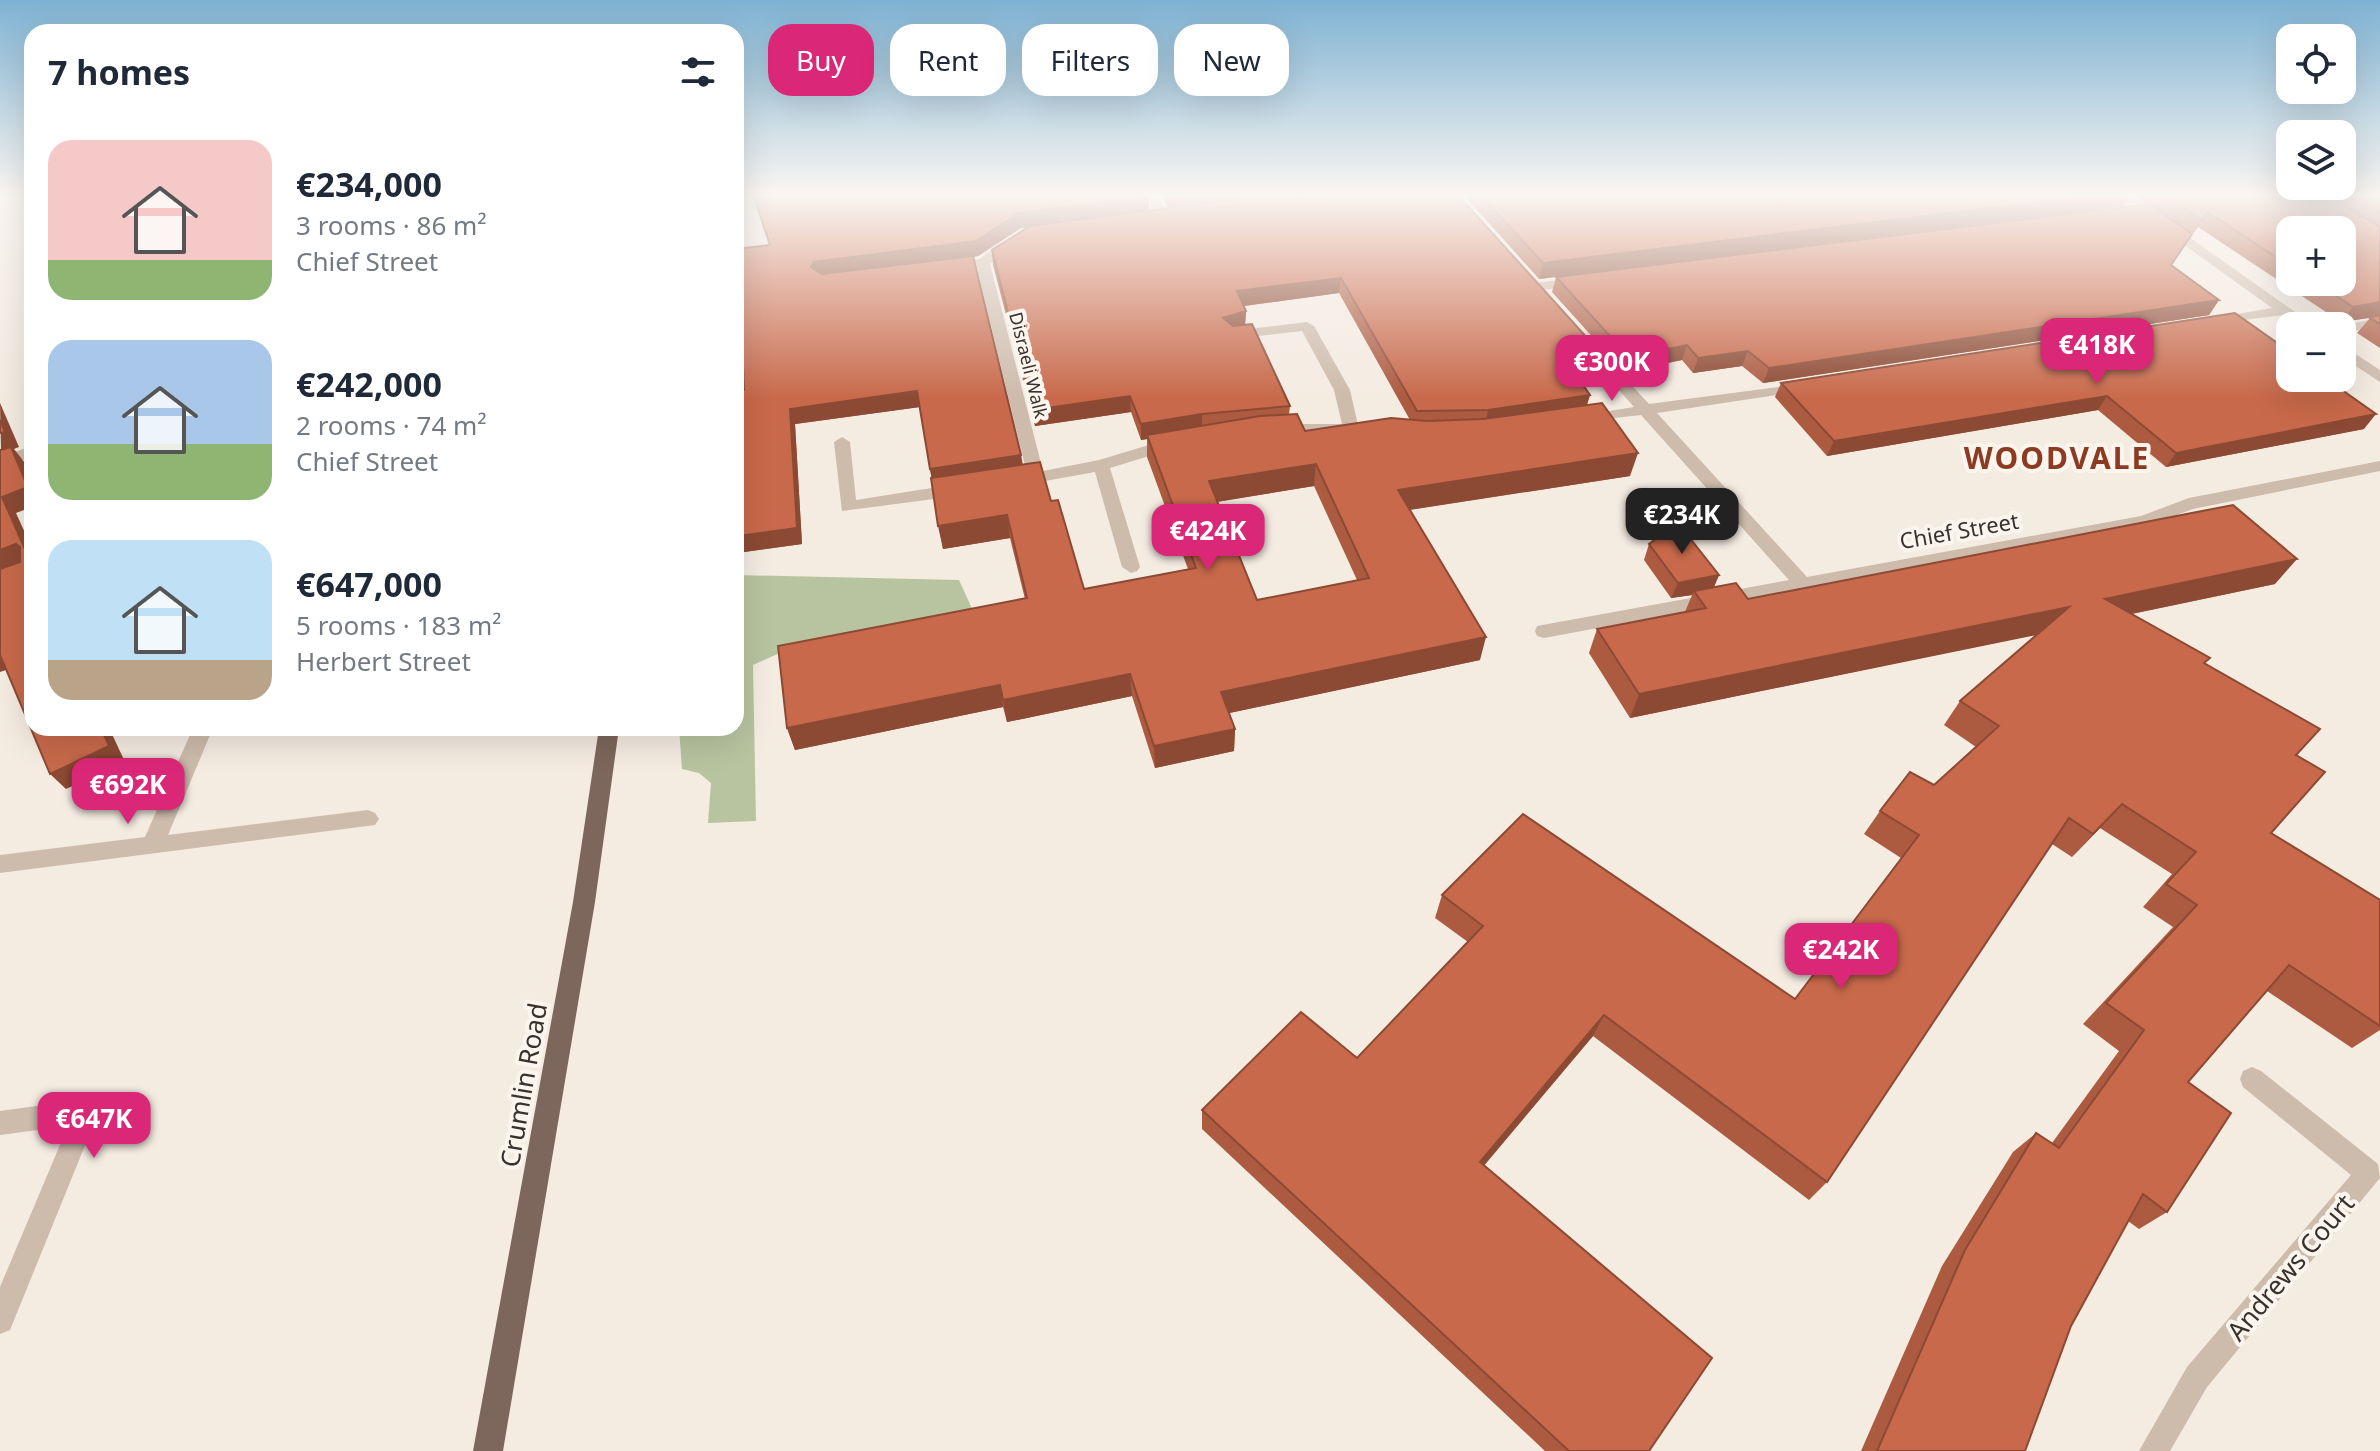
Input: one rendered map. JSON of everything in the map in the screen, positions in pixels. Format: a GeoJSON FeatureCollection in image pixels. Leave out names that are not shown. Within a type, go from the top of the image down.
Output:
{"type":"FeatureCollection","features":[{"type":"Feature","properties":{"kind":"main road","name":"Crumlin Road"},"geometry":{"type":"LineString","coordinates":[[488,1451],[584,902],[608,736]]}},
{"type":"Feature","properties":{"kind":"street"},"geometry":{"type":"LineString","coordinates":[[2216,262],[2289,312]]}},
{"type":"Feature","properties":{"kind":"street"},"geometry":{"type":"LineString","coordinates":[[935,269],[983,263]]}},
{"type":"Feature","properties":{"kind":"street","name":"Disraeli Walk"},"geometry":{"type":"LineString","coordinates":[[983,263],[1036,478]]}},
{"type":"Feature","properties":{"kind":"street"},"geometry":{"type":"LineString","coordinates":[[1534,287],[1595,281]]}},
{"type":"Feature","properties":{"kind":"street"},"geometry":{"type":"LineString","coordinates":[[2194,325],[2286,310]]}},
{"type":"Feature","properties":{"kind":"street"},"geometry":{"type":"LineString","coordinates":[[2356,326],[2380,322]]}},
{"type":"Feature","properties":{"kind":"street"},"geometry":{"type":"LineString","coordinates":[[1232,335],[1307,326],[1342,390],[1351,428]]}},
{"type":"Feature","properties":{"kind":"street"},"geometry":{"type":"LineString","coordinates":[[1575,332],[1803,584]]}},
{"type":"Feature","properties":{"kind":"street"},"geometry":{"type":"LineString","coordinates":[[2356,360],[2380,377]]}},
{"type":"Feature","properties":{"kind":"street"},"geometry":{"type":"LineString","coordinates":[[1570,421],[1818,383]]}},
{"type":"Feature","properties":{"kind":"street"},"geometry":{"type":"LineString","coordinates":[[1266,431],[1351,428],[1379,431]]}},
{"type":"Feature","properties":{"kind":"street"},"geometry":{"type":"LineString","coordinates":[[1005,482],[1101,465],[1156,445],[1196,439]]}},
{"type":"Feature","properties":{"kind":"street"},"geometry":{"type":"LineString","coordinates":[[842,442],[848,507],[974,487]]}},
{"type":"Feature","properties":{"kind":"street"},"geometry":{"type":"LineString","coordinates":[[0,463],[24,454]]}},
{"type":"Feature","properties":{"kind":"street"},"geometry":{"type":"LineString","coordinates":[[1101,465],[1131,567]]}},
{"type":"Feature","properties":{"kind":"street","name":"Chief Street"},"geometry":{"type":"LineString","coordinates":[[1544,631],[2144,521],[2189,504],[2380,466]]}},
{"type":"Feature","properties":{"kind":"street"},"geometry":{"type":"LineString","coordinates":[[152,846],[200,736]]}},
{"type":"Feature","properties":{"kind":"street"},"geometry":{"type":"LineString","coordinates":[[0,864],[368,819]]}},
{"type":"Feature","properties":{"kind":"street","name":"Andrews Court"},"geometry":{"type":"LineString","coordinates":[[2157,1449],[2197,1377],[2369,1173],[2252,1079]]}},
{"type":"Feature","properties":{"kind":"street"},"geometry":{"type":"LineString","coordinates":[[0,1123],[87,1111],[0,1320]]}},
{"type":"Feature","properties":{"kind":"green space"},"geometry":{"type":"Polygon","coordinates":[[[744,575],[959,580],[975,615],[804,642],[753,665],[756,821],[708,823],[711,783],[699,773],[682,769],[680,736],[744,736],[744,575]]]}},
{"type":"Feature","properties":{"kind":"building"},"geometry":{"type":"Polygon","coordinates":[[[744,262],[816,262],[811,267],[822,274],[925,262],[974,262],[1021,455],[930,469],[917,391],[790,409],[797,528],[744,535],[744,262]]]}},
{"type":"Feature","properties":{"kind":"building"},"geometry":{"type":"Polygon","coordinates":[[[995,262],[1518,262],[1608,361],[1573,371],[1590,395],[1488,410],[1417,411],[1341,278],[1237,291],[1246,311],[1223,318],[1233,326],[1252,324],[1290,406],[1202,414],[1141,424],[1130,396],[1033,410],[995,262]]]}},
{"type":"Feature","properties":{"kind":"building"},"geometry":{"type":"Polygon","coordinates":[[[1680,262],[2173,262],[2171,265],[2219,300],[1769,368],[1748,351],[1698,358],[1687,345],[1629,357],[1556,277],[1680,262]]]}},
{"type":"Feature","properties":{"kind":"building"},"geometry":{"type":"Polygon","coordinates":[[[2356,262],[2380,262],[2380,302],[2353,307],[2336,296],[2356,296],[2356,262]]]}},
{"type":"Feature","properties":{"kind":"building"},"geometry":{"type":"Polygon","coordinates":[[[2235,313],[2276,342],[2276,392],[2345,392],[2376,414],[2176,453],[2107,396],[1834,441],[1781,383],[2235,313]]]}},
{"type":"Feature","properties":{"kind":"building"},"geometry":{"type":"Polygon","coordinates":[[[2380,315],[2380,324],[2370,318],[2380,315]]]}},
{"type":"Feature","properties":{"kind":"building"},"geometry":{"type":"Polygon","coordinates":[[[1602,403],[1638,453],[1398,490],[1486,637],[1221,692],[1235,729],[1154,746],[1130,674],[1003,700],[1000,685],[787,728],[778,646],[1027,598],[1007,515],[938,526],[931,478],[1040,462],[1051,501],[1058,500],[1084,589],[1196,568],[1147,435],[1260,416],[1297,414],[1305,431],[1391,418],[1427,421],[1483,419],[1602,403]],[[1316,464],[1209,481],[1257,600],[1369,578],[1316,464]]]}},
{"type":"Feature","properties":{"kind":"building"},"geometry":{"type":"Polygon","coordinates":[[[11,447],[24,478],[24,489],[2,497],[24,547],[24,712],[0,655],[0,569],[20,562],[20,547],[16,544],[0,550],[0,450],[11,447]]]}},
{"type":"Feature","properties":{"kind":"building"},"geometry":{"type":"Polygon","coordinates":[[[2233,505],[2297,559],[2105,599],[2210,658],[2204,663],[2320,729],[2296,755],[2325,772],[2271,833],[2380,900],[2380,1026],[2289,965],[2188,1082],[2231,1113],[2167,1212],[2143,1194],[2071,1326],[2025,1451],[1877,1451],[1965,1250],[2036,1133],[2059,1148],[2144,1030],[2106,1003],[2197,905],[2166,884],[2196,852],[2122,804],[2093,834],[2069,818],[1827,1182],[1604,1015],[1480,1162],[1712,1358],[1649,1451],[1569,1451],[1202,1110],[1301,1012],[1357,1058],[1483,926],[1442,895],[1523,814],[1795,999],[1919,835],[1880,811],[1910,772],[1934,785],[1999,726],[1960,701],[2069,607],[1639,694],[1597,629],[1706,608],[1694,591],[1736,583],[1748,599],[2233,505]]]}},
{"type":"Feature","properties":{"kind":"building"},"geometry":{"type":"Polygon","coordinates":[[[1678,523],[1719,575],[1678,583],[1649,544],[1678,523]]]}},
{"type":"Feature","properties":{"kind":"building"},"geometry":{"type":"Polygon","coordinates":[[[34,736],[105,736],[109,746],[50,774],[34,736]]]}},
{"type":"Feature","properties":{"kind":"district","name":"WOODVALE"},"geometry":{"type":"Point","coordinates":[2057,457]}}]}
